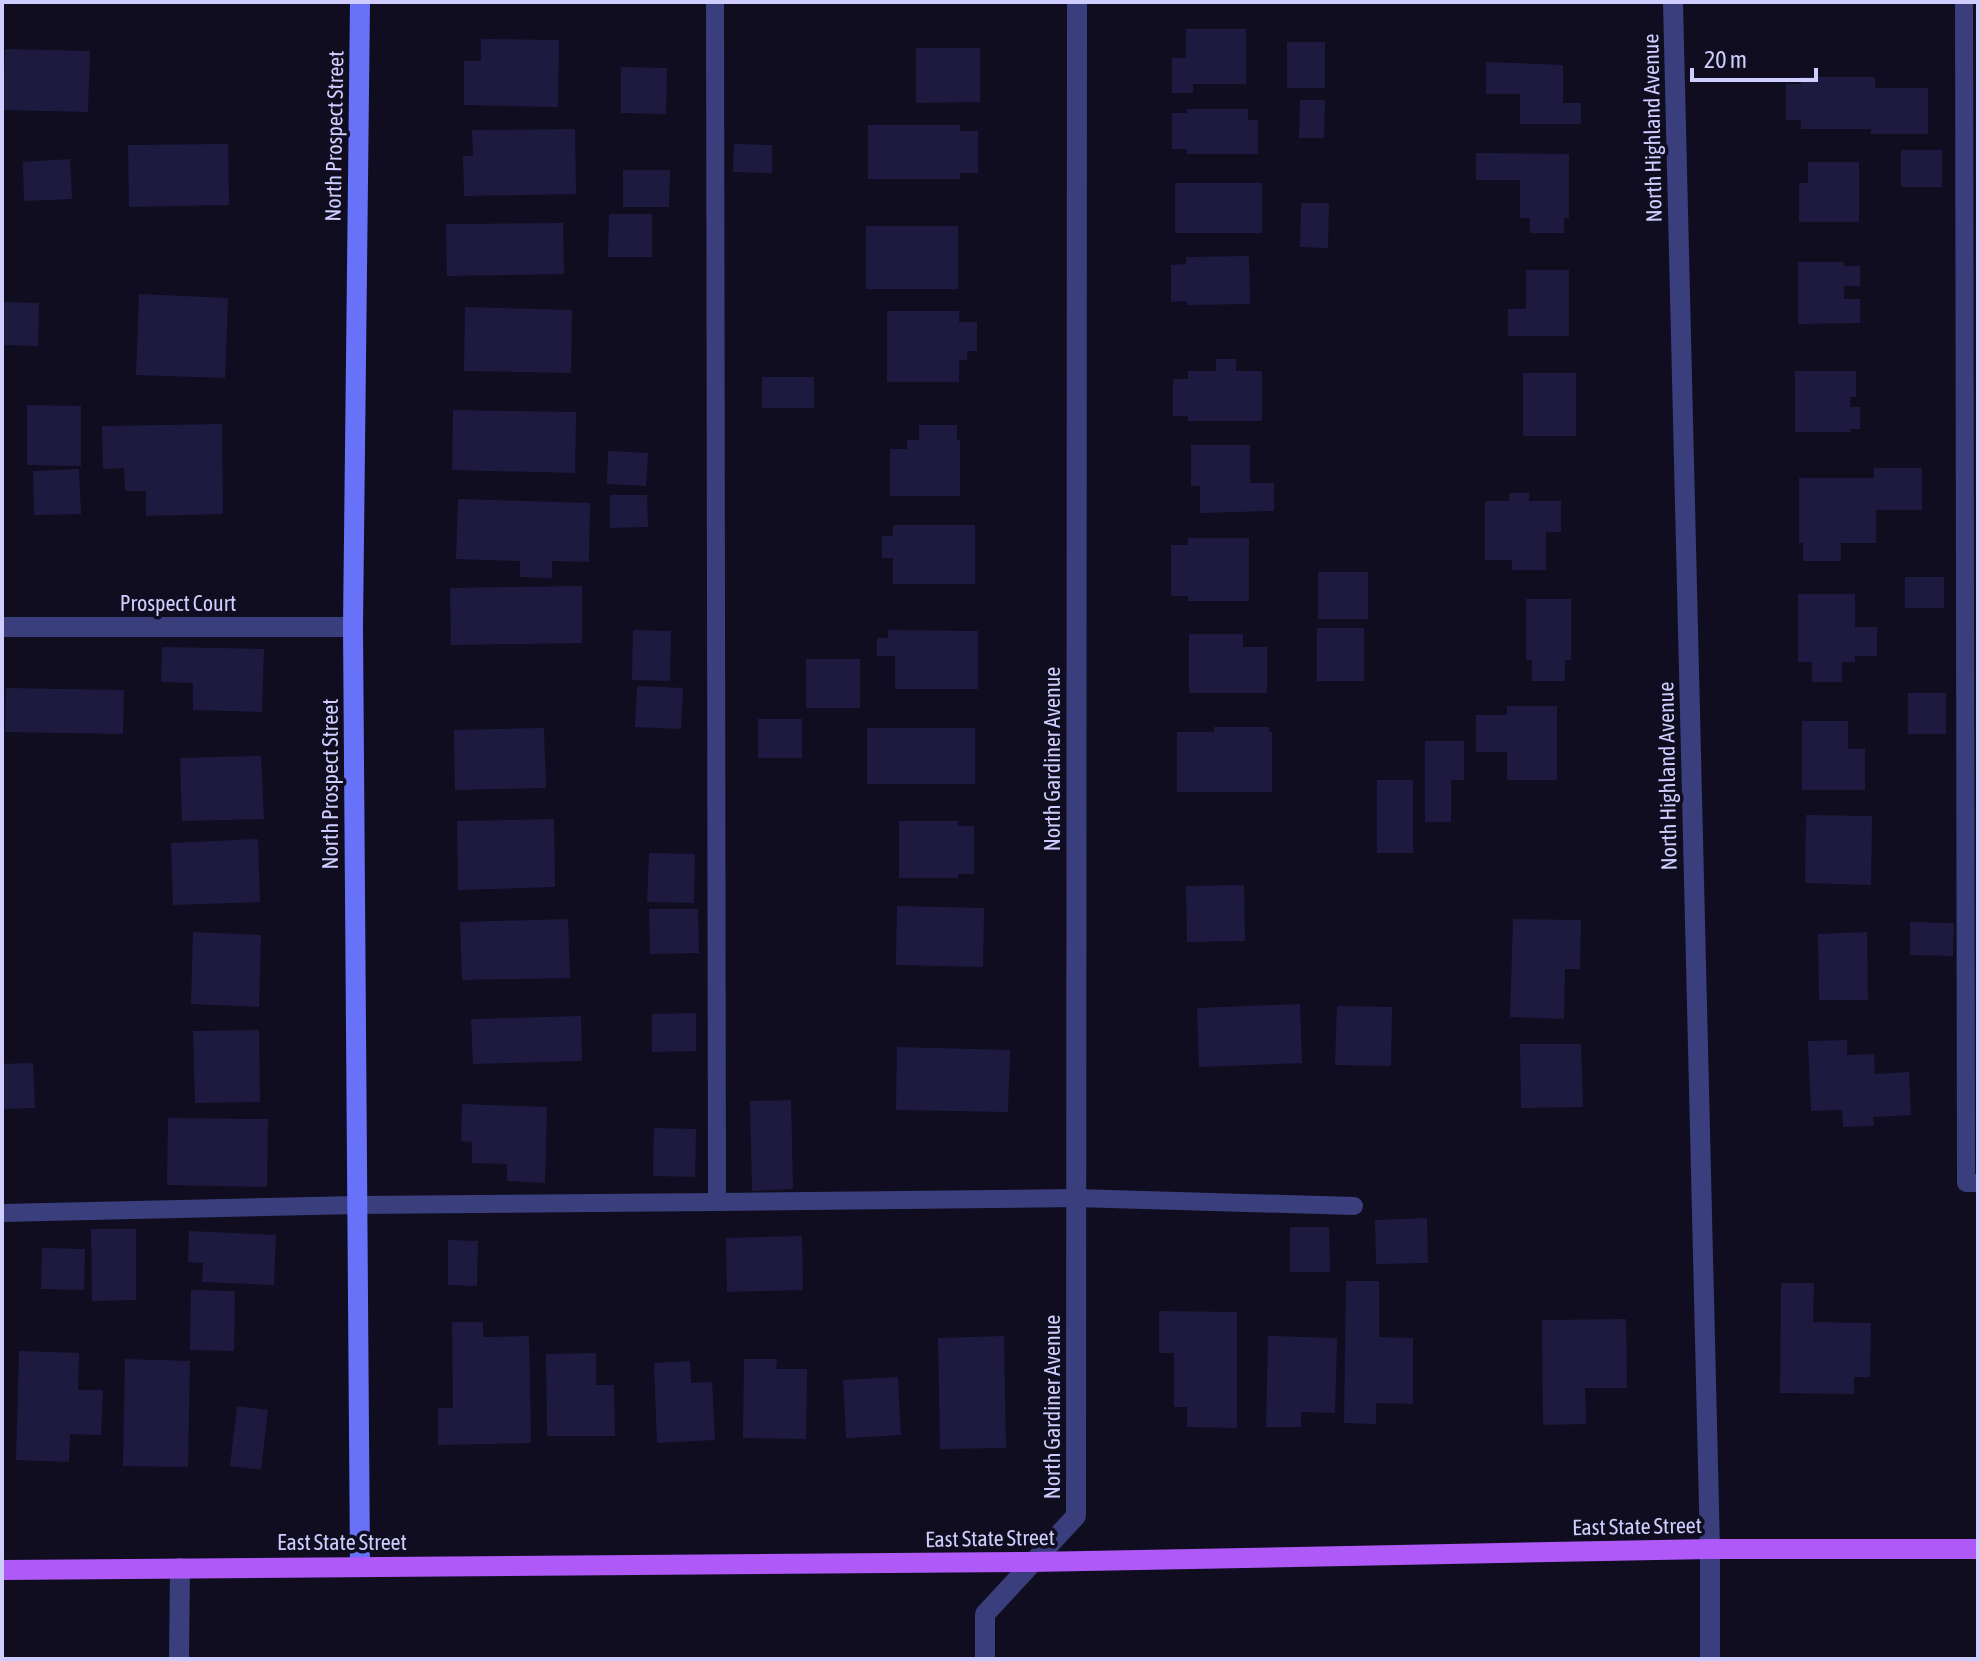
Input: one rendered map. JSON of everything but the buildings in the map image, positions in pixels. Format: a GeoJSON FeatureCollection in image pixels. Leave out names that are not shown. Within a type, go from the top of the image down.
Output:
{"type":"FeatureCollection","features":[{"type":"Feature","properties":{"kind":"main road","name":"East State Street"},"geometry":{"type":"LineString","coordinates":[[2,1570],[1032,1562],[1710,1549],[1978,1549]]}},
{"type":"Feature","properties":{"kind":"street","name":"North Prospect Street"},"geometry":{"type":"LineString","coordinates":[[360,2],[353,627],[360,1566]]}},
{"type":"Feature","properties":{"kind":"street","name":"North Gardiner Avenue"},"geometry":{"type":"LineString","coordinates":[[1032,1562],[1076,1516],[1077,2]]}},
{"type":"Feature","properties":{"kind":"street","name":"North Highland Avenue"},"geometry":{"type":"LineString","coordinates":[[1673,2],[1710,1549],[1710,1659]]}},
{"type":"Feature","properties":{"kind":"street","name":"Prospect Court"},"geometry":{"type":"LineString","coordinates":[[2,627],[353,627]]}},
{"type":"Feature","properties":{"kind":"street"},"geometry":{"type":"LineString","coordinates":[[985,1659],[985,1614],[1032,1562]]}},
{"type":"Feature","properties":{"kind":"street"},"geometry":{"type":"LineString","coordinates":[[179,1659],[180,1568]]}},
{"type":"Feature","properties":{"kind":"lane"},"geometry":{"type":"LineString","coordinates":[[715,2],[717,1202]]}},
{"type":"Feature","properties":{"kind":"lane"},"geometry":{"type":"LineString","coordinates":[[1964,2],[1966,1183],[1978,1183]]}},
{"type":"Feature","properties":{"kind":"lane"},"geometry":{"type":"LineString","coordinates":[[2,1213],[357,1205],[1076,1198],[1354,1206]]}}]}
